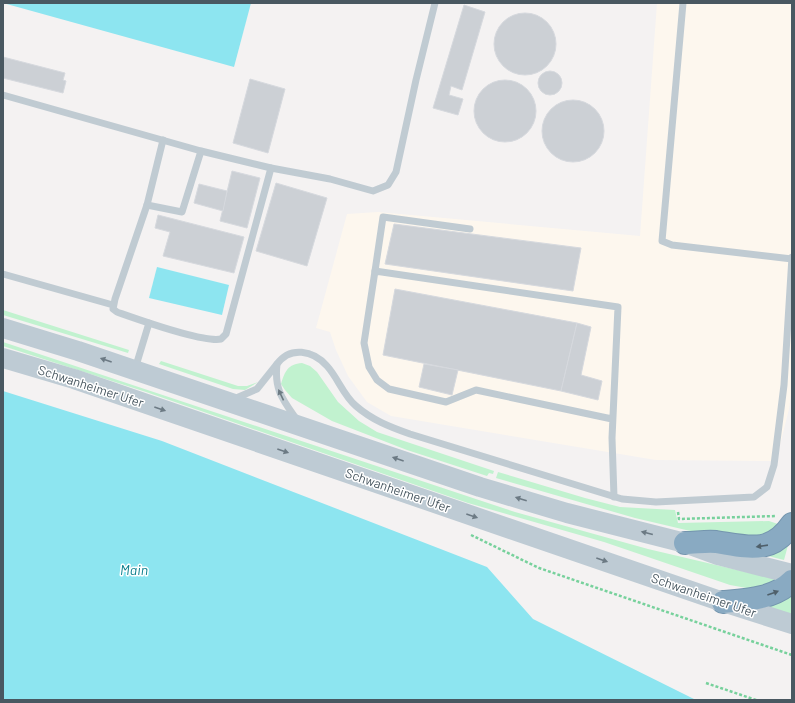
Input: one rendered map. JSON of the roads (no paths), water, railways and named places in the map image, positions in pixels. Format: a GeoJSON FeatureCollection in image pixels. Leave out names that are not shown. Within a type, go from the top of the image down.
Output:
{"type":"FeatureCollection","features":[{"type":"Feature","properties":{"kind":"highway"},"geometry":{"type":"LineString","coordinates":[[684,543],[714,542],[741,547],[758,547],[769,545],[779,539],[792,524]]}},
{"type":"Feature","properties":{"kind":"highway"},"geometry":{"type":"LineString","coordinates":[[723,602],[754,599],[773,594],[792,581]]}},
{"type":"Feature","properties":{"kind":"main road"},"geometry":{"type":"LineString","coordinates":[[3,328],[135,370],[480,487],[567,513],[684,543],[718,555],[792,574]]}},
{"type":"Feature","properties":{"kind":"main road","name":"Schwanheimer Ufer"},"geometry":{"type":"LineString","coordinates":[[3,358],[74,379],[723,602],[792,624]]}},
{"type":"Feature","properties":{"kind":"lane"},"geometry":{"type":"LineString","coordinates":[[3,95],[201,151],[271,168],[330,179],[373,191],[388,184],[396,172],[416,80],[436,3]]}},
{"type":"Feature","properties":{"kind":"lane"},"geometry":{"type":"LineString","coordinates":[[222,400],[236,398],[257,389],[281,359],[292,352],[306,353],[320,359],[327,366],[355,405],[379,422],[410,434],[614,497],[656,502],[676,502],[754,497],[763,492],[771,480],[774,465],[784,385],[792,258],[672,245],[662,241],[683,3]]}},
{"type":"Feature","properties":{"kind":"lane"},"geometry":{"type":"LineString","coordinates":[[163,140],[147,206],[113,309],[117,312],[149,323],[214,341],[221,339],[226,334],[271,168]]}},
{"type":"Feature","properties":{"kind":"lane"},"geometry":{"type":"LineString","coordinates":[[147,206],[182,212],[201,151]]}},
{"type":"Feature","properties":{"kind":"lane"},"geometry":{"type":"LineString","coordinates":[[470,228],[382,218],[364,343],[369,367],[377,380],[389,389],[446,402],[476,390],[612,418]]}},
{"type":"Feature","properties":{"kind":"lane"},"geometry":{"type":"LineString","coordinates":[[375,271],[618,307],[612,418],[614,497]]}},
{"type":"Feature","properties":{"kind":"lane"},"geometry":{"type":"LineString","coordinates":[[3,274],[114,305]]}},
{"type":"Feature","properties":{"kind":"lane"},"geometry":{"type":"LineString","coordinates":[[135,370],[149,323]]}},
{"type":"Feature","properties":{"kind":"lane"},"geometry":{"type":"LineString","coordinates":[[278,364],[276,376],[279,393],[302,427]]}},
{"type":"Feature","properties":{"kind":"water"},"geometry":{"type":"Polygon","coordinates":[[[3,3],[251,3],[234,67],[3,3]]]}},
{"type":"Feature","properties":{"kind":"water"},"geometry":{"type":"Polygon","coordinates":[[[157,267],[229,285],[222,315],[149,298],[157,267]]]}},
{"type":"Feature","properties":{"kind":"water","name":"Main"},"geometry":{"type":"Polygon","coordinates":[[[3,391],[162,441],[487,567],[533,619],[696,700],[3,700],[3,391]]]}}]}
